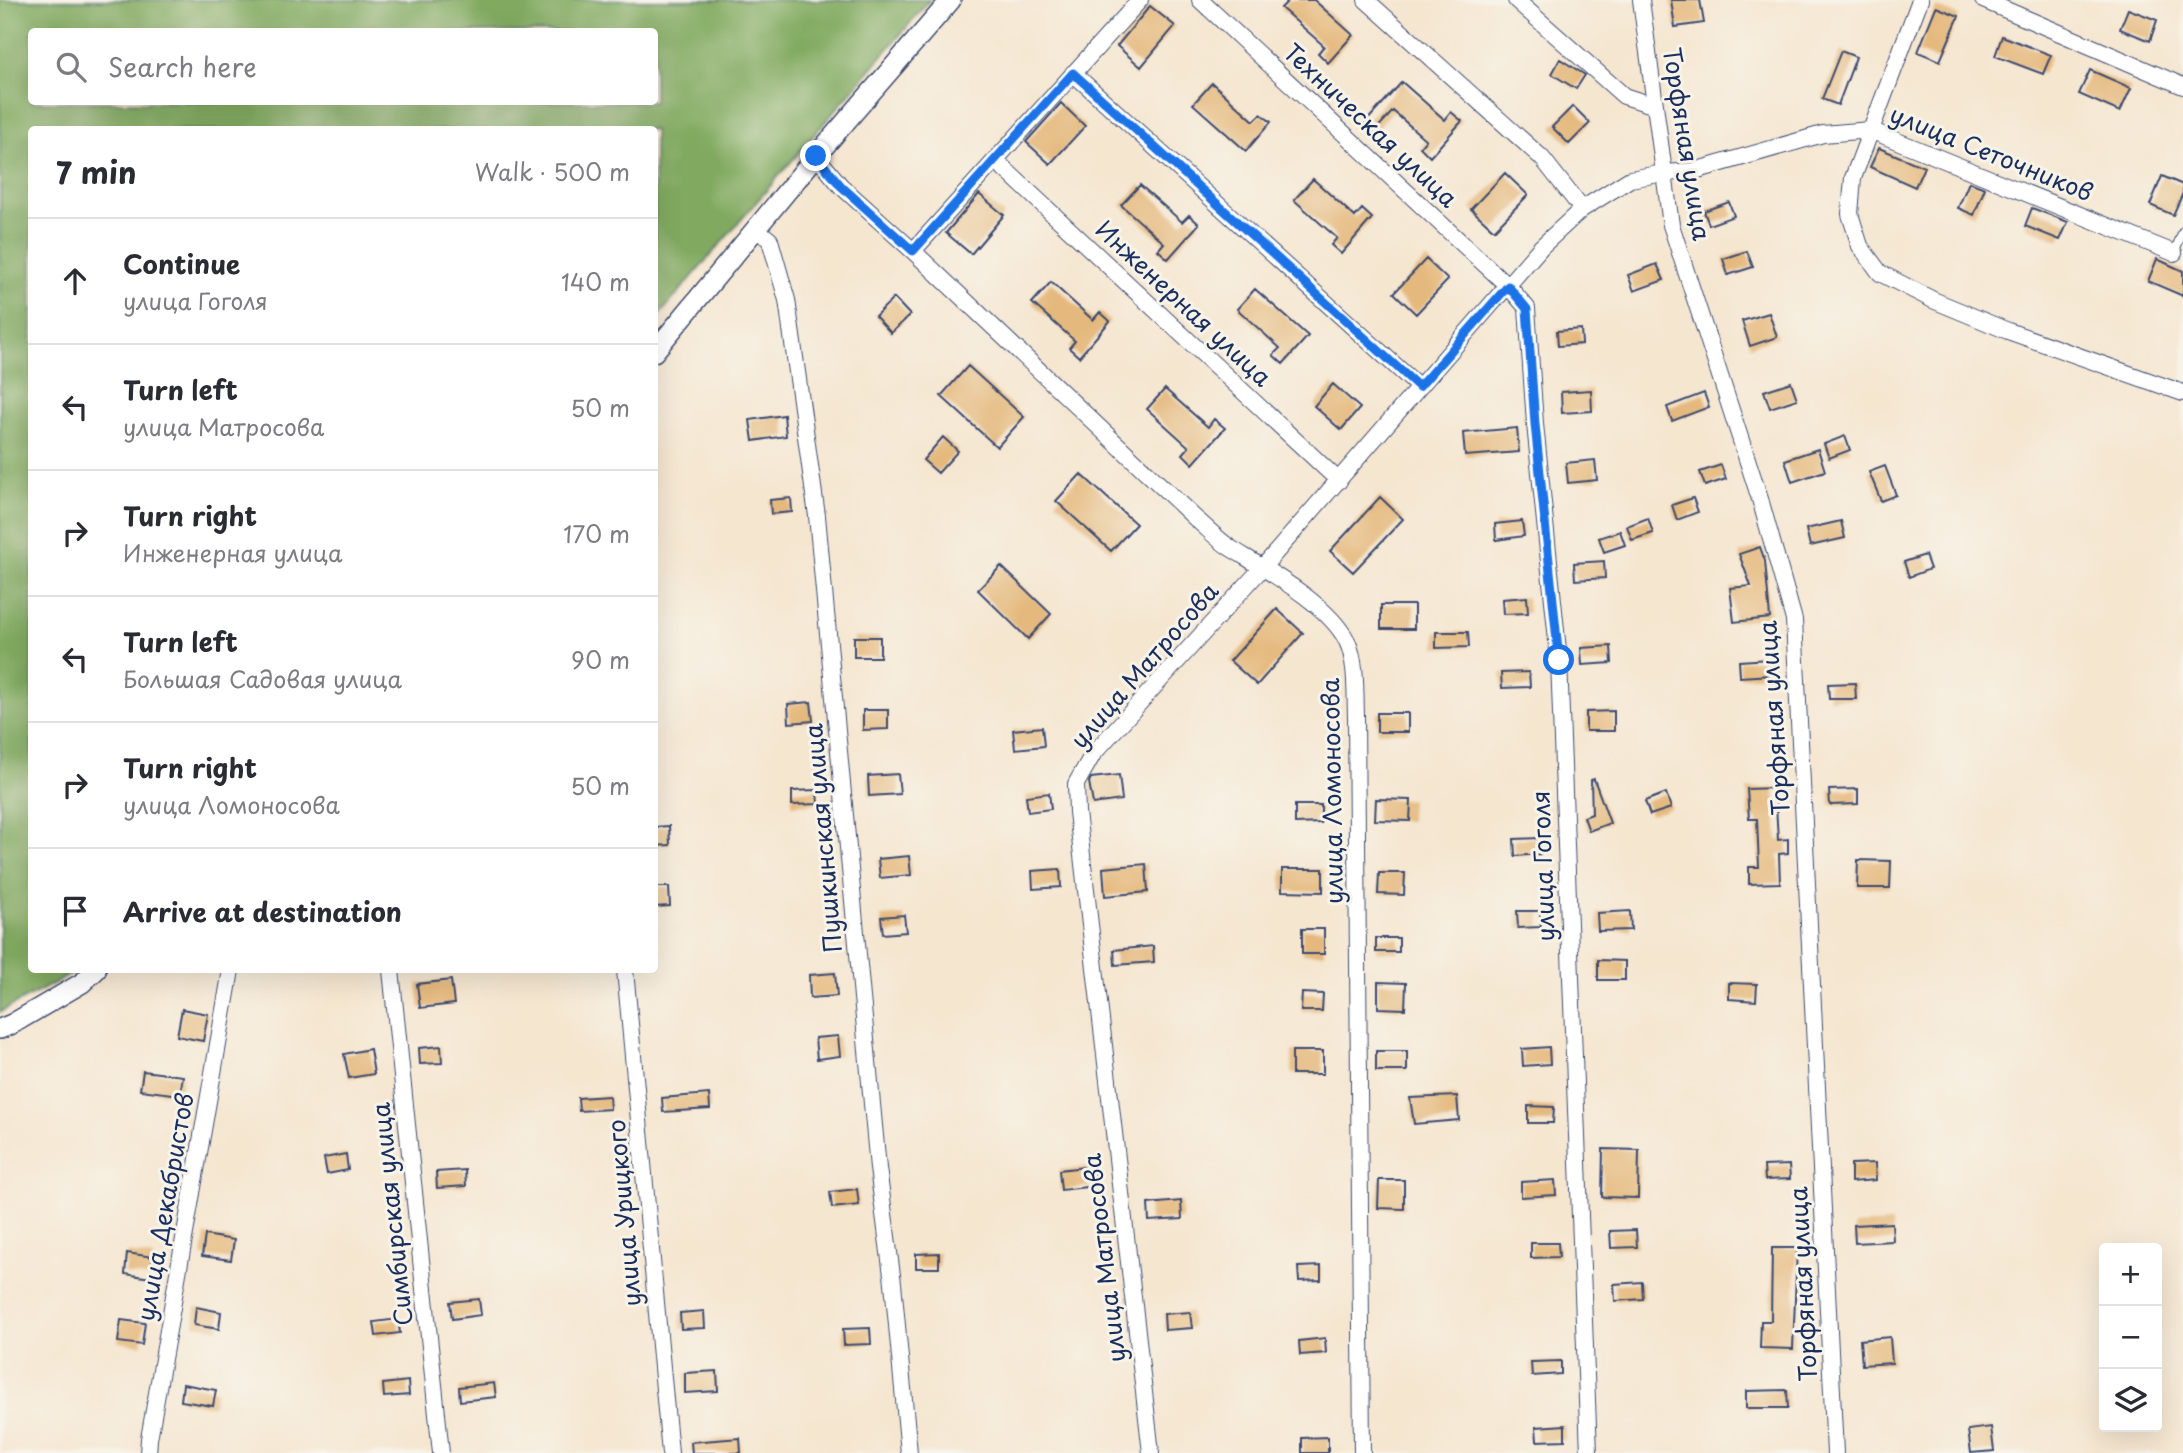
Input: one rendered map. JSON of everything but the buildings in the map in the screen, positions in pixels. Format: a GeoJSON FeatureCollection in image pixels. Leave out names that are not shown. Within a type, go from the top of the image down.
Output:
{"type":"FeatureCollection","features":[{"type":"Feature","properties":{"kind":"street"},"geometry":{"type":"LineString","coordinates":[[658,347],[816,156],[951,0]]}},
{"type":"Feature","properties":{"kind":"street"},"geometry":{"type":"LineString","coordinates":[[913,251],[1140,0]]}},
{"type":"Feature","properties":{"kind":"street","name":"Техническая улица"},"geometry":{"type":"LineString","coordinates":[[1200,0],[1508,286]]}},
{"type":"Feature","properties":{"kind":"street"},"geometry":{"type":"LineString","coordinates":[[1366,0],[1542,158],[1582,209]]}},
{"type":"Feature","properties":{"kind":"street"},"geometry":{"type":"LineString","coordinates":[[1516,0],[1624,96],[1655,106]]}},
{"type":"Feature","properties":{"kind":"street","name":"Торфяная улица"},"geometry":{"type":"LineString","coordinates":[[1641,0],[1671,225],[1760,499],[1794,620],[1835,1453]]}},
{"type":"Feature","properties":{"kind":"street"},"geometry":{"type":"LineString","coordinates":[[1920,0],[1853,178],[1850,214],[1860,246],[1880,273],[1933,300],[2008,331],[2183,393]]}},
{"type":"Feature","properties":{"kind":"street"},"geometry":{"type":"LineString","coordinates":[[1983,0],[2183,86]]}},
{"type":"Feature","properties":{"kind":"street"},"geometry":{"type":"LineString","coordinates":[[1073,73],[1419,387]]}},
{"type":"Feature","properties":{"kind":"street","name":"улица Сеточников"},"geometry":{"type":"LineString","coordinates":[[1664,173],[1694,171],[1823,134],[1870,130],[2174,253]]}},
{"type":"Feature","properties":{"kind":"street","name":"улица Ломоносова"},"geometry":{"type":"LineString","coordinates":[[816,156],[841,186],[1196,519],[1226,545],[1263,567],[1325,612],[1347,641],[1355,673],[1362,1453]]}},
{"type":"Feature","properties":{"kind":"street","name":"Инженерная улица"},"geometry":{"type":"LineString","coordinates":[[996,161],[1339,481]]}},
{"type":"Feature","properties":{"kind":"street","name":"улица Матросова"},"geometry":{"type":"LineString","coordinates":[[1151,1453],[1077,812],[1076,784],[1093,754],[1339,481],[1541,247],[1582,209],[1630,179],[1664,173]]}},
{"type":"Feature","properties":{"kind":"street","name":"Пушкинская улица"},"geometry":{"type":"LineString","coordinates":[[756,229],[770,240],[787,299],[817,516],[876,1154],[909,1453]]}},
{"type":"Feature","properties":{"kind":"street","name":"улица Гоголя"},"geometry":{"type":"LineString","coordinates":[[1508,286],[1527,309],[1535,424],[1559,660],[1589,1453]]}},
{"type":"Feature","properties":{"kind":"street"},"geometry":{"type":"LineString","coordinates":[[0,1028],[12,1024],[82,983],[93,973]]}},
{"type":"Feature","properties":{"kind":"street","name":"улица Декабристов"},"geometry":{"type":"LineString","coordinates":[[148,1453],[231,973]]}},
{"type":"Feature","properties":{"kind":"street","name":"Симбирская улица"},"geometry":{"type":"LineString","coordinates":[[391,973],[441,1453]]}},
{"type":"Feature","properties":{"kind":"street","name":"улица Урицкого"},"geometry":{"type":"LineString","coordinates":[[625,973],[670,1453]]}},
{"type":"Feature","properties":{"kind":"lane"},"geometry":{"type":"LineString","coordinates":[[2174,253],[2183,231]]}},
{"type":"Feature","properties":{"kind":"green space"},"geometry":{"type":"Polygon","coordinates":[[[0,0],[930,0],[658,317],[658,126],[28,126],[28,973],[73,973],[0,1012],[0,0]]]}},
{"type":"Feature","properties":{"kind":"route"},"geometry":{"type":"LineString","coordinates":[[816,156],[841,186],[913,251],[1073,73],[1419,387],[1508,286],[1527,309],[1535,424],[1559,660]]}}]}
